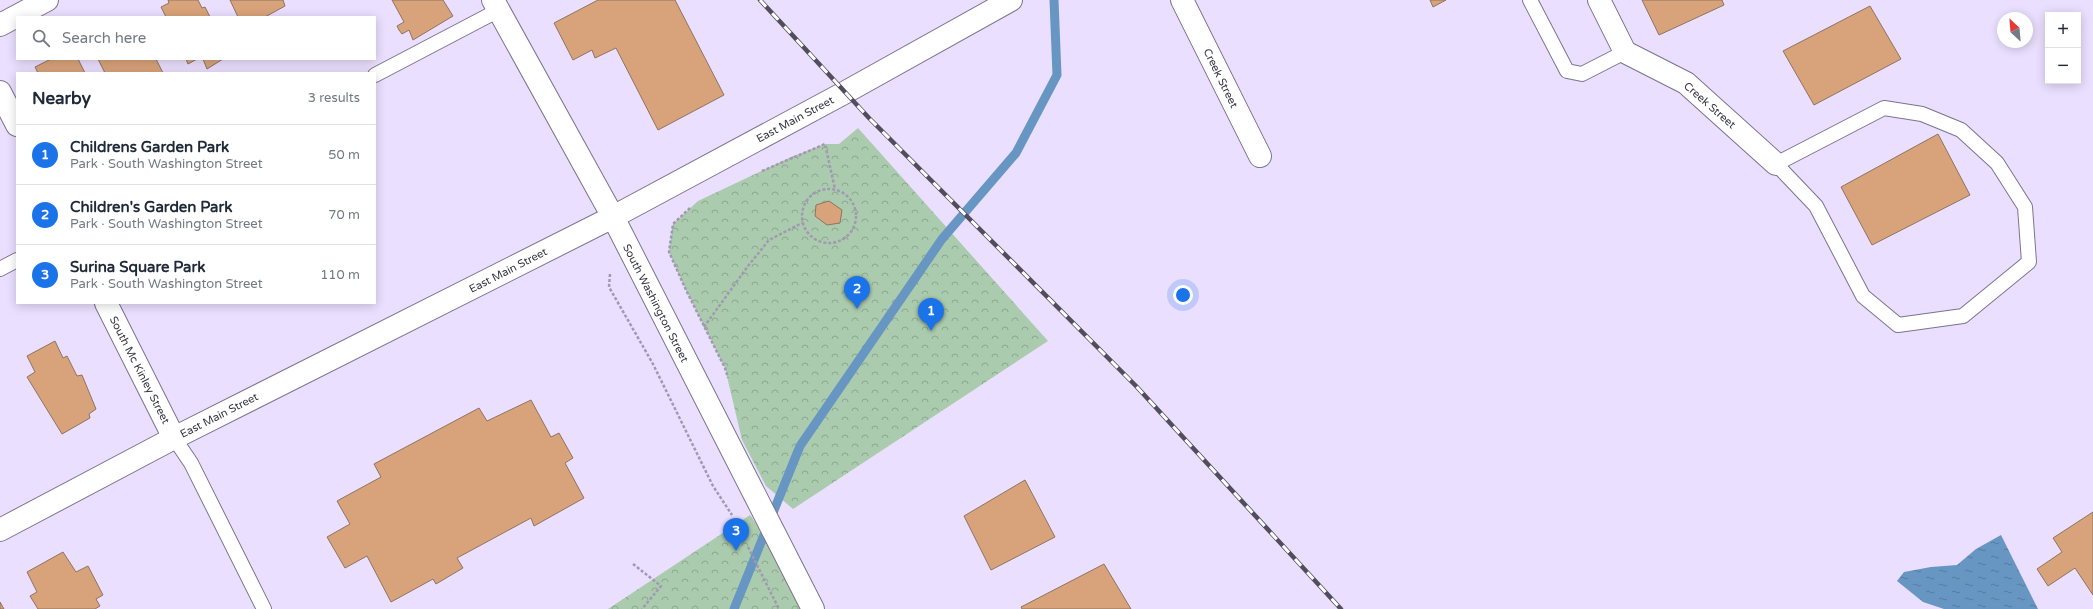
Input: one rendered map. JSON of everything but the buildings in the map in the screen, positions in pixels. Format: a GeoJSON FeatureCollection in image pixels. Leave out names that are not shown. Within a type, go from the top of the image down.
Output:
{"type":"FeatureCollection","features":[{"type":"Feature","properties":{"kind":"street"},"geometry":{"type":"LineString","coordinates":[[17,16],[47,0]]}},
{"type":"Feature","properties":{"kind":"street","name":"East Main Street"},"geometry":{"type":"LineString","coordinates":[[0,530],[174,438],[613,217],[1011,0]]}},
{"type":"Feature","properties":{"kind":"street","name":"Creek Street"},"geometry":{"type":"LineString","coordinates":[[1182,0],[1260,156]]}},
{"type":"Feature","properties":{"kind":"street"},"geometry":{"type":"LineString","coordinates":[[1599,0],[1625,52]]}},
{"type":"Feature","properties":{"kind":"street","name":"South Washington Street"},"geometry":{"type":"LineString","coordinates":[[496,5],[613,217],[813,609]]}},
{"type":"Feature","properties":{"kind":"street"},"geometry":{"type":"LineString","coordinates":[[0,25],[16,16]]}},
{"type":"Feature","properties":{"kind":"street","name":"Creek Street"},"geometry":{"type":"LineString","coordinates":[[1625,52],[1686,83],[1776,164]]}},
{"type":"Feature","properties":{"kind":"street"},"geometry":{"type":"LineString","coordinates":[[0,92],[16,124]]}},
{"type":"Feature","properties":{"kind":"street","name":"South Mc Kinley Street"},"geometry":{"type":"LineString","coordinates":[[107,304],[174,438]]}},
{"type":"Feature","properties":{"kind":"lane"},"geometry":{"type":"LineString","coordinates":[[1530,0],[1568,71],[1582,74],[1625,52]]}},
{"type":"Feature","properties":{"kind":"lane"},"geometry":{"type":"LineString","coordinates":[[376,74],[496,5]]}},
{"type":"Feature","properties":{"kind":"lane"},"geometry":{"type":"LineString","coordinates":[[1884,108],[1922,114],[1961,130],[1997,163],[2025,207],[2029,262],[1964,316],[1898,325],[1863,296],[1816,206],[1776,164],[1884,108]]}},
{"type":"Feature","properties":{"kind":"lane"},"geometry":{"type":"LineString","coordinates":[[0,269],[16,261]]}},
{"type":"Feature","properties":{"kind":"lane"},"geometry":{"type":"LineString","coordinates":[[174,438],[191,463],[264,609]]}},
{"type":"Feature","properties":{"kind":"path"},"geometry":{"type":"LineString","coordinates":[[755,174],[825,144],[835,189]]}},
{"type":"Feature","properties":{"kind":"path"},"geometry":{"type":"LineString","coordinates":[[825,189],[835,189],[843,192],[854,206],[856,214],[855,223],[849,234],[838,242],[829,244],[812,238],[802,223],[802,214],[809,197],[825,189]]}},
{"type":"Feature","properties":{"kind":"path"},"geometry":{"type":"LineString","coordinates":[[693,206],[673,224],[669,252],[725,368],[729,382]]}},
{"type":"Feature","properties":{"kind":"path"},"geometry":{"type":"LineString","coordinates":[[704,327],[748,266],[769,240],[802,223]]}},
{"type":"Feature","properties":{"kind":"path"},"geometry":{"type":"LineString","coordinates":[[746,543],[779,609]]}},
{"type":"Feature","properties":{"kind":"path"},"geometry":{"type":"LineString","coordinates":[[633,564],[661,586],[642,609]]}},
{"type":"Feature","properties":{"kind":"green space"},"geometry":{"type":"Polygon","coordinates":[[[858,128],[1048,341],[793,509],[766,486],[742,440],[725,368],[686,290],[669,252],[673,224],[698,201],[791,157],[825,144],[839,144],[858,128]]]}},
{"type":"Feature","properties":{"kind":"green space"},"geometry":{"type":"Polygon","coordinates":[[[750,515],[817,609],[608,609],[750,515]]]}},
{"type":"Feature","properties":{"kind":"water"},"geometry":{"type":"Polygon","coordinates":[[[2001,535],[2038,609],[1944,609],[1923,602],[1897,581],[1904,572],[1931,567],[1957,565],[1976,549],[2001,535]]]}},
{"type":"Feature","properties":{"kind":"waterway"},"geometry":{"type":"LineString","coordinates":[[734,609],[800,446],[942,239],[1016,153],[1057,75],[1054,0]]}},
{"type":"Feature","properties":{"kind":"railway"},"geometry":{"type":"LineString","coordinates":[[760,0],[869,118],[1136,386],[1341,609]]}},
{"type":"Feature","properties":{"kind":"place","name":"Children's Garden Park"},"geometry":{"type":"Point","coordinates":[857,309]}},
{"type":"Feature","properties":{"kind":"place","name":"Childrens Garden Park"},"geometry":{"type":"Point","coordinates":[931,331]}},
{"type":"Feature","properties":{"kind":"place","name":"Surina Square Park"},"geometry":{"type":"Point","coordinates":[736,551]}}]}
